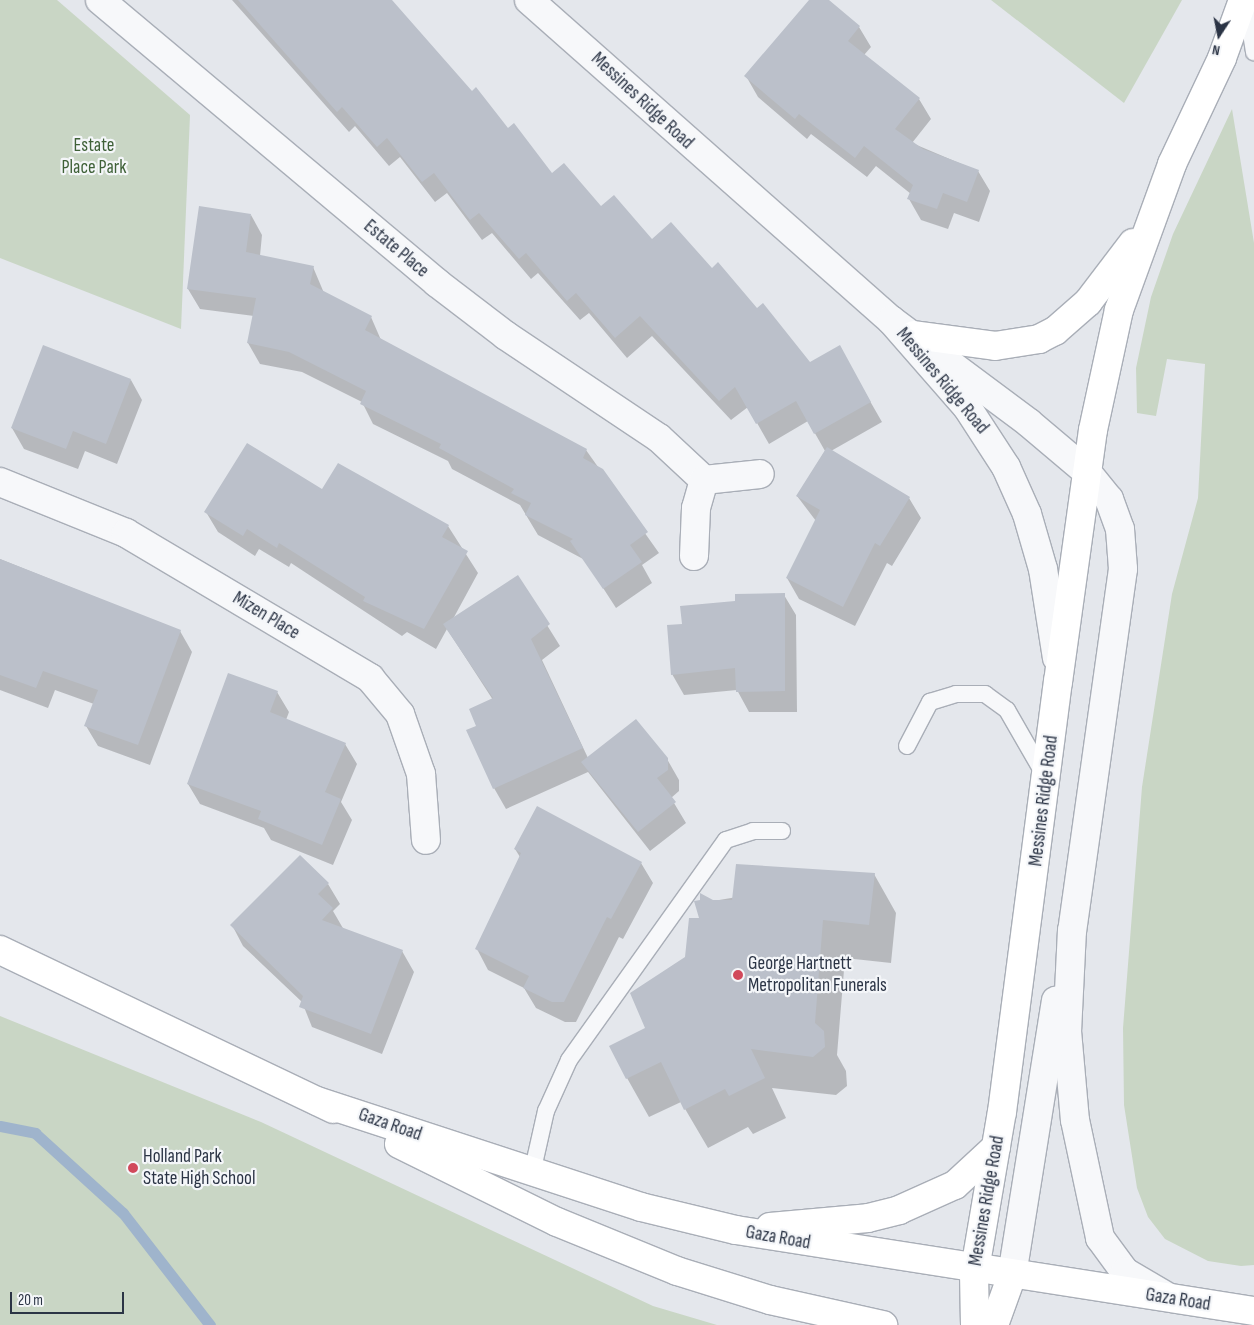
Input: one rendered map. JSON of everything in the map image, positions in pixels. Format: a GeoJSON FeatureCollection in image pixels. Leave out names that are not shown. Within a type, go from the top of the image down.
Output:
{"type":"FeatureCollection","features":[{"type":"Feature","properties":{"kind":"main road"},"geometry":{"type":"LineString","coordinates":[[1058,682],[1086,472],[1109,348],[1150,220],[1244,0]]}},
{"type":"Feature","properties":{"kind":"main road"},"geometry":{"type":"LineString","coordinates":[[914,335],[995,346],[1054,332],[1088,302],[1150,220]]}},
{"type":"Feature","properties":{"kind":"main road","name":"Messines Ridge Road"},"geometry":{"type":"LineString","coordinates":[[975,1325],[975,1269],[996,1147],[1048,782],[1058,682]]}},
{"type":"Feature","properties":{"kind":"main road","name":"Gaza Road"},"geometry":{"type":"LineString","coordinates":[[0,950],[317,1101],[557,1222],[632,1254],[770,1300],[883,1325]]}},
{"type":"Feature","properties":{"kind":"main road","name":"Gaza Road"},"geometry":{"type":"LineString","coordinates":[[317,1101],[532,1173],[736,1230],[1012,1275],[1254,1311]]}},
{"type":"Feature","properties":{"kind":"main road"},"geometry":{"type":"LineString","coordinates":[[736,1230],[886,1214],[956,1184],[996,1147]]}},
{"type":"Feature","properties":{"kind":"main road","name":"Messines Ridge Road"},"geometry":{"type":"LineString","coordinates":[[994,1325],[1012,1275]]}},
{"type":"Feature","properties":{"kind":"street","name":"Estate Place"},"geometry":{"type":"LineString","coordinates":[[100,0],[437,283],[506,336],[658,438],[704,480]]}},
{"type":"Feature","properties":{"kind":"street","name":"Messines Ridge Road"},"geometry":{"type":"LineString","coordinates":[[528,0],[891,320],[977,420],[1018,491],[1043,568],[1058,682]]}},
{"type":"Feature","properties":{"kind":"street","name":"Messines Ridge Road"},"geometry":{"type":"LineString","coordinates":[[891,320],[914,335],[1086,472],[1113,510],[1123,559],[1072,930]]}},
{"type":"Feature","properties":{"kind":"street"},"geometry":{"type":"LineString","coordinates":[[694,556],[696,508],[704,480],[760,474]]}},
{"type":"Feature","properties":{"kind":"street","name":"Mizen Place"},"geometry":{"type":"LineString","coordinates":[[0,482],[126,533],[370,678],[400,714],[422,774],[426,840]]}},
{"type":"Feature","properties":{"kind":"street"},"geometry":{"type":"LineString","coordinates":[[1012,1275],[1049,1034],[1072,930]]}},
{"type":"Feature","properties":{"kind":"street"},"geometry":{"type":"LineString","coordinates":[[1072,930],[1069,1057],[1084,1175],[1097,1228],[1125,1272],[1151,1290],[1182,1300]]}},
{"type":"Feature","properties":{"kind":"lane"},"geometry":{"type":"LineString","coordinates":[[1244,0],[1254,52]]}},
{"type":"Feature","properties":{"kind":"lane"},"geometry":{"type":"LineString","coordinates":[[907,746],[930,702],[956,694],[985,694],[1007,710],[1048,782]]}},
{"type":"Feature","properties":{"kind":"lane"},"geometry":{"type":"LineString","coordinates":[[532,1173],[546,1111],[569,1060],[726,840],[753,831],[782,831]]}},
{"type":"Feature","properties":{"kind":"green space","name":"Estate Place Park"},"geometry":{"type":"Polygon","coordinates":[[[0,0],[57,0],[190,115],[181,329],[0,258],[0,0]]]}},
{"type":"Feature","properties":{"kind":"green space"},"geometry":{"type":"Polygon","coordinates":[[[991,0],[1182,0],[1124,103],[991,0]]]}},
{"type":"Feature","properties":{"kind":"green space"},"geometry":{"type":"Polygon","coordinates":[[[1232,109],[1254,243],[1254,1265],[1241,1266],[1208,1261],[1165,1239],[1148,1217],[1137,1188],[1124,1105],[1123,1028],[1142,787],[1172,594],[1198,498],[1205,364],[1167,359],[1156,416],[1137,413],[1136,368],[1151,297],[1173,234],[1232,109]]]}},
{"type":"Feature","properties":{"kind":"green space","name":"Holland Park State High School"},"geometry":{"type":"Polygon","coordinates":[[[0,1016],[261,1122],[653,1306],[717,1325],[0,1325],[0,1016]]]}},
{"type":"Feature","properties":{"kind":"building"},"geometry":{"type":"Polygon","coordinates":[[[238,0],[392,0],[472,91],[476,87],[508,128],[514,123],[552,173],[564,163],[601,206],[614,195],[652,239],[671,222],[712,268],[718,262],[757,308],[763,303],[810,362],[840,345],[871,402],[814,434],[796,401],[756,424],[735,387],[719,401],[640,316],[615,338],[576,293],[567,301],[526,253],[519,259],[479,213],[470,220],[434,173],[422,182],[387,138],[377,147],[342,107],[337,112],[238,0]]]}},
{"type":"Feature","properties":{"kind":"building"},"geometry":{"type":"Polygon","coordinates":[[[809,0],[829,0],[860,26],[848,41],[920,98],[895,129],[923,149],[979,170],[967,202],[943,193],[937,209],[907,199],[913,185],[864,146],[855,158],[799,114],[795,119],[744,76],[809,0]]]}},
{"type":"Feature","properties":{"kind":"building"},"geometry":{"type":"Polygon","coordinates":[[[199,206],[251,214],[246,252],[314,266],[310,284],[372,316],[365,330],[587,449],[583,458],[603,469],[648,532],[630,545],[642,562],[603,589],[570,541],[573,539],[525,515],[531,503],[511,493],[514,489],[439,448],[441,444],[360,404],[366,391],[289,352],[247,343],[256,298],[187,289],[199,206]]]}},
{"type":"Feature","properties":{"kind":"building"},"geometry":{"type":"Polygon","coordinates":[[[43,345],[131,379],[106,444],[73,431],[66,449],[11,428],[43,345]]]}},
{"type":"Feature","properties":{"kind":"building"},"geometry":{"type":"Polygon","coordinates":[[[247,443],[322,489],[338,463],[449,525],[442,537],[468,551],[424,629],[363,601],[365,597],[279,543],[277,548],[247,529],[243,536],[204,512],[247,443]]]}},
{"type":"Feature","properties":{"kind":"building"},"geometry":{"type":"Polygon","coordinates":[[[827,447],[910,497],[880,546],[875,543],[843,607],[786,578],[820,510],[796,496],[827,447]]]}},
{"type":"Feature","properties":{"kind":"building"},"geometry":{"type":"Polygon","coordinates":[[[0,559],[181,630],[138,745],[84,726],[98,690],[43,671],[36,688],[0,675],[0,559]]]}},
{"type":"Feature","properties":{"kind":"building"},"geometry":{"type":"Polygon","coordinates":[[[518,575],[550,624],[531,639],[583,748],[493,789],[466,730],[476,726],[469,709],[493,698],[443,624],[518,575]]]}},
{"type":"Feature","properties":{"kind":"building"},"geometry":{"type":"Polygon","coordinates":[[[785,593],[785,691],[736,692],[735,668],[671,675],[667,625],[682,624],[680,606],[735,601],[735,594],[785,593]]]}},
{"type":"Feature","properties":{"kind":"building"},"geometry":{"type":"Polygon","coordinates":[[[228,673],[278,691],[270,712],[346,743],[325,792],[341,799],[322,845],[258,819],[261,811],[187,784],[228,673]]]}},
{"type":"Feature","properties":{"kind":"building"},"geometry":{"type":"Polygon","coordinates":[[[636,719],[668,758],[668,770],[657,778],[676,802],[638,832],[581,762],[636,719]]]}},
{"type":"Feature","properties":{"kind":"building"},"geometry":{"type":"Polygon","coordinates":[[[537,806],[642,862],[611,919],[607,917],[564,1002],[552,1002],[523,988],[529,976],[475,949],[521,853],[514,849],[537,806]]]}},
{"type":"Feature","properties":{"kind":"building"},"geometry":{"type":"Polygon","coordinates":[[[300,855],[329,883],[318,894],[333,908],[322,920],[403,950],[371,1034],[299,1007],[303,996],[230,925],[300,855]]]}},
{"type":"Feature","properties":{"kind":"building","name":"George Hartnett Metropolitan Funerals"},"geometry":{"type":"Polygon","coordinates":[[[736,864],[875,873],[869,925],[823,920],[815,1023],[824,1031],[825,1047],[813,1057],[751,1049],[765,1078],[729,1096],[725,1089],[684,1110],[661,1062],[626,1079],[609,1046],[645,1028],[630,993],[685,957],[689,918],[699,918],[694,901],[700,900],[700,893],[713,900],[732,900],[736,864]]]}},
{"type":"Feature","properties":{"kind":"waterway"},"geometry":{"type":"LineString","coordinates":[[0,1126],[35,1133],[123,1213],[210,1325]]}},
{"type":"Feature","properties":{"kind":"place","name":"George Hartnett Metropolitan Funerals"},"geometry":{"type":"Point","coordinates":[738,975]}},
{"type":"Feature","properties":{"kind":"place","name":"Holland Park State High School"},"geometry":{"type":"Point","coordinates":[133,1168]}}]}
